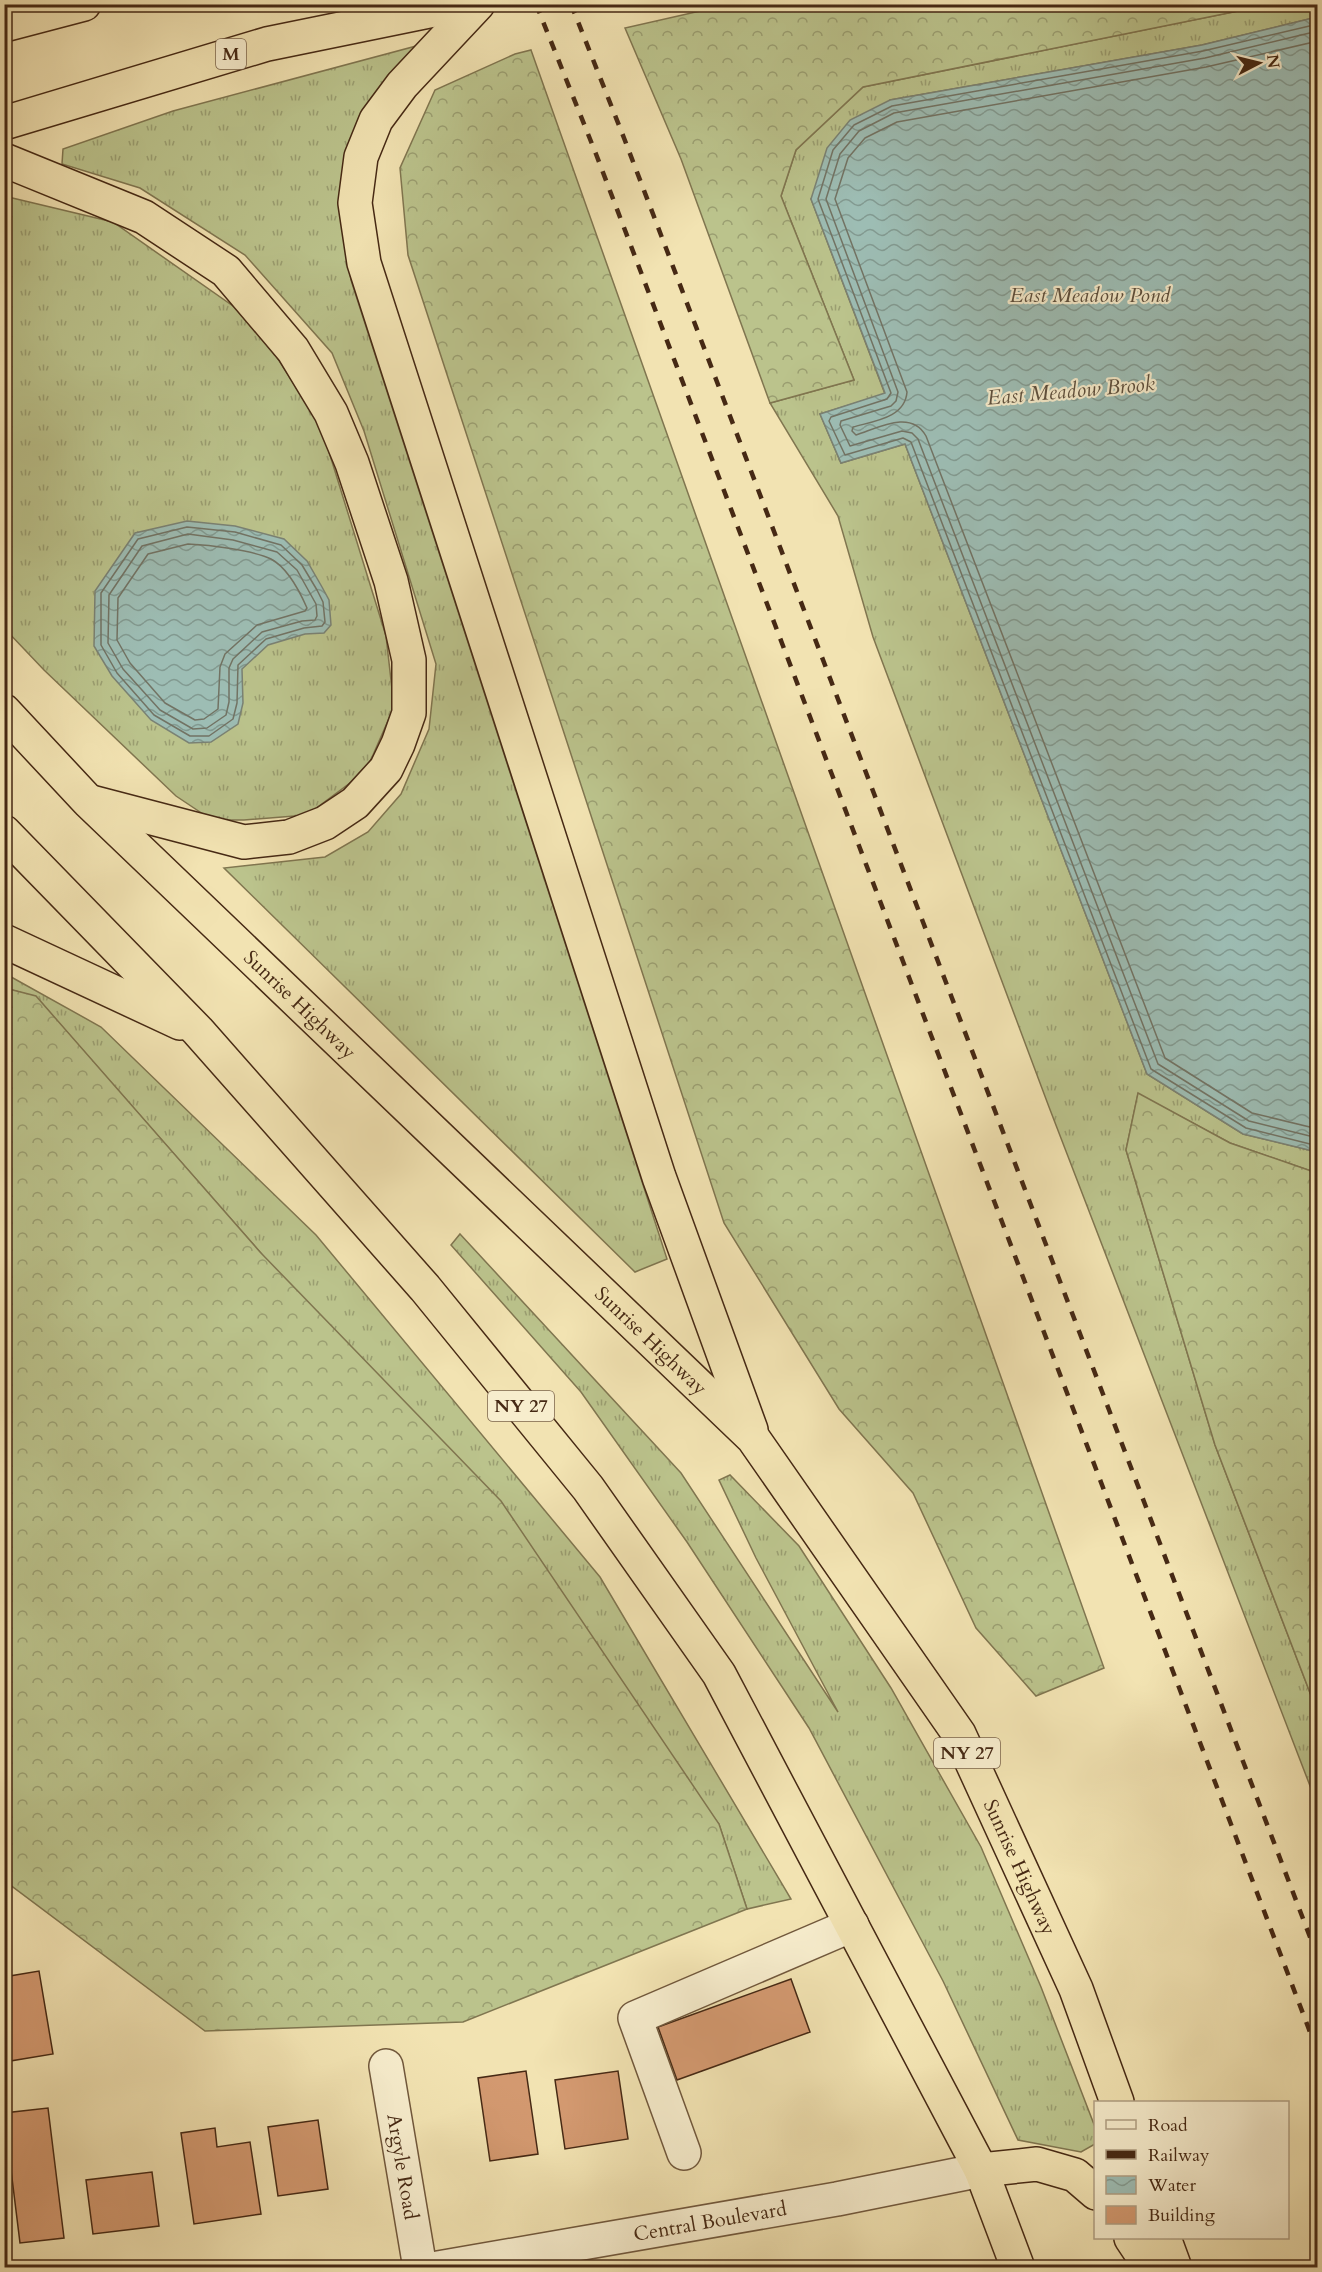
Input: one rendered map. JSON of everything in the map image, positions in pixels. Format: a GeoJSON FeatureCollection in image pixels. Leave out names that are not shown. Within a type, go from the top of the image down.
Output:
{"type":"FeatureCollection","features":[{"type":"Feature","properties":{"kind":"highway"},"geometry":{"type":"LineString","coordinates":[[4,25],[84,4]]}},
{"type":"Feature","properties":{"kind":"highway","name":"M"},"geometry":{"type":"LineString","coordinates":[[4,123],[267,44],[463,4]]}},
{"type":"Feature","properties":{"kind":"highway"},"geometry":{"type":"LineString","coordinates":[[478,4],[402,85],[376,120],[361,157],[355,203],[364,262],[659,1177],[753,1438]]}},
{"type":"Feature","properties":{"kind":"highway"},"geometry":{"type":"LineString","coordinates":[[4,160],[144,217],[226,271],[293,350],[331,413],[352,463],[390,581],[409,660],[410,713],[386,769],[354,802],[325,823],[289,837],[244,842],[88,801]]}},
{"type":"Feature","properties":{"kind":"highway","name":"Sunrise Highway"},"geometry":{"type":"LineString","coordinates":[[4,711],[88,801],[753,1438],[959,1734],[1076,1989],[1116,2101]]}},
{"type":"Feature","properties":{"kind":"highway","name":"NY 27"},"geometry":{"type":"LineString","coordinates":[[4,832],[198,1031],[425,1288],[588,1488],[719,1674],[981,2170],[1018,2268]]}},
{"type":"Feature","properties":{"kind":"highway"},"geometry":{"type":"LineString","coordinates":[[4,941],[198,1031]]}},
{"type":"Feature","properties":{"kind":"highway"},"geometry":{"type":"LineString","coordinates":[[981,2170],[1037,2164],[1075,2175],[1094,2192]]}},
{"type":"Feature","properties":{"kind":"highway"},"geometry":{"type":"LineString","coordinates":[[1132,2239],[1151,2268]]}},
{"type":"Feature","properties":{"kind":"highway"},"geometry":{"type":"LineString","coordinates":[[1164,2239],[1175,2268]]}},
{"type":"Feature","properties":{"kind":"street"},"geometry":{"type":"LineString","coordinates":[[684,2153],[635,2018],[852,1925]]}},
{"type":"Feature","properties":{"kind":"street","name":"Argyle Road"},"geometry":{"type":"LineString","coordinates":[[386,2066],[420,2268]]}},
{"type":"Feature","properties":{"kind":"street","name":"Central Boulevard"},"geometry":{"type":"LineString","coordinates":[[438,2268],[837,2199],[981,2170]]}},
{"type":"Feature","properties":{"kind":"green space"},"geometry":{"type":"Polygon","coordinates":[[[731,4],[1268,5],[863,87],[796,150],[781,196],[854,380],[770,403],[681,159],[625,28],[731,4]]]}},
{"type":"Feature","properties":{"kind":"green space"},"geometry":{"type":"Polygon","coordinates":[[[1268,5],[1317,5],[1317,17],[1202,45],[890,100],[811,199],[885,394],[820,414],[841,463],[905,444],[1147,1074],[1243,1134],[1317,1152],[1317,1173],[1230,1143],[1138,1094],[1126,1150],[1215,1445],[1317,1711],[1317,1804],[1049,1107],[873,637],[838,516],[770,403],[854,380],[781,196],[796,150],[863,87],[1268,5]]]}},
{"type":"Feature","properties":{"kind":"green space"},"geometry":{"type":"Polygon","coordinates":[[[420,45],[340,205],[351,280],[667,1259],[635,1272],[224,868],[325,857],[368,832],[401,794],[429,729],[436,664],[364,431],[332,353],[245,255],[140,188],[62,164],[63,149],[173,111],[420,45]]]}},
{"type":"Feature","properties":{"kind":"green space"},"geometry":{"type":"Polygon","coordinates":[[[531,50],[1104,1668],[1036,1696],[976,1628],[913,1493],[839,1409],[724,1223],[408,255],[400,168],[435,90],[515,54],[531,50]]]}},
{"type":"Feature","properties":{"kind":"green space"},"geometry":{"type":"Polygon","coordinates":[[[4,196],[113,222],[253,320],[321,426],[386,636],[394,707],[366,771],[307,815],[212,820],[176,796],[44,670],[5,629],[4,196]]]}},
{"type":"Feature","properties":{"kind":"green space"},"geometry":{"type":"Polygon","coordinates":[[[4,973],[101,1027],[316,1235],[600,1577],[791,1899],[747,1909],[719,1824],[260,1252],[36,997],[5,988],[4,973]]]}},
{"type":"Feature","properties":{"kind":"green space"},"geometry":{"type":"Polygon","coordinates":[[[5,988],[36,996],[260,1252],[501,1501],[719,1824],[747,1909],[463,2022],[205,2031],[5,1881],[5,988]]]}},
{"type":"Feature","properties":{"kind":"green space"},"geometry":{"type":"Polygon","coordinates":[[[1138,1093],[1230,1143],[1317,1173],[1317,1711],[1215,1445],[1126,1150],[1138,1093]]]}},
{"type":"Feature","properties":{"kind":"green space"},"geometry":{"type":"Polygon","coordinates":[[[460,1234],[681,1473],[838,1712],[756,1558],[719,1480],[730,1475],[799,1546],[891,1688],[981,1847],[1041,1987],[1094,2124],[1094,2145],[1081,2152],[1018,2140],[943,1981],[809,1728],[687,1542],[581,1392],[451,1245],[460,1234]]]}},
{"type":"Feature","properties":{"kind":"water","name":"East Meadow Pond"},"geometry":{"type":"Polygon","coordinates":[[[1318,17],[1317,1152],[1243,1134],[1147,1074],[905,444],[841,463],[820,414],[885,393],[811,199],[827,148],[850,120],[890,100],[1202,45],[1318,17]]]}},
{"type":"Feature","properties":{"kind":"water"},"geometry":{"type":"Polygon","coordinates":[[[187,521],[235,526],[284,539],[307,561],[329,600],[331,625],[324,633],[305,634],[268,645],[242,669],[243,703],[238,724],[211,742],[189,743],[151,720],[112,676],[94,646],[95,591],[135,533],[187,521]]]}},
{"type":"Feature","properties":{"kind":"building"},"geometry":{"type":"Polygon","coordinates":[[[39,1971],[53,2054],[4,2062],[4,1977],[39,1971]]]}},
{"type":"Feature","properties":{"kind":"building"},"geometry":{"type":"Polygon","coordinates":[[[791,1979],[810,2032],[677,2080],[658,2027],[791,1979]]]}},
{"type":"Feature","properties":{"kind":"building"},"geometry":{"type":"Polygon","coordinates":[[[526,2071],[538,2154],[490,2161],[478,2078],[526,2071]]]}},
{"type":"Feature","properties":{"kind":"building"},"geometry":{"type":"Polygon","coordinates":[[[618,2071],[628,2139],[565,2149],[555,2080],[618,2071]]]}},
{"type":"Feature","properties":{"kind":"building"},"geometry":{"type":"Polygon","coordinates":[[[48,2108],[64,2238],[20,2243],[4,2113],[48,2108]]]}},
{"type":"Feature","properties":{"kind":"building"},"geometry":{"type":"Polygon","coordinates":[[[318,2120],[328,2189],[278,2196],[268,2127],[318,2120]]]}},
{"type":"Feature","properties":{"kind":"building"},"geometry":{"type":"Polygon","coordinates":[[[215,2128],[217,2147],[250,2142],[261,2214],[194,2224],[181,2133],[215,2128]]]}},
{"type":"Feature","properties":{"kind":"building"},"geometry":{"type":"Polygon","coordinates":[[[152,2172],[159,2226],[93,2234],[86,2180],[152,2172]]]}},
{"type":"Feature","properties":{"kind":"railway"},"geometry":{"type":"LineString","coordinates":[[536,4],[596,154],[1318,2053]]}},
{"type":"Feature","properties":{"kind":"railway"},"geometry":{"type":"LineString","coordinates":[[571,4],[1318,1958]]}},
{"type":"Feature","properties":{"kind":"water label","name":"East Meadow Brook"},"geometry":{"type":"Point","coordinates":[1071,391]}}]}
